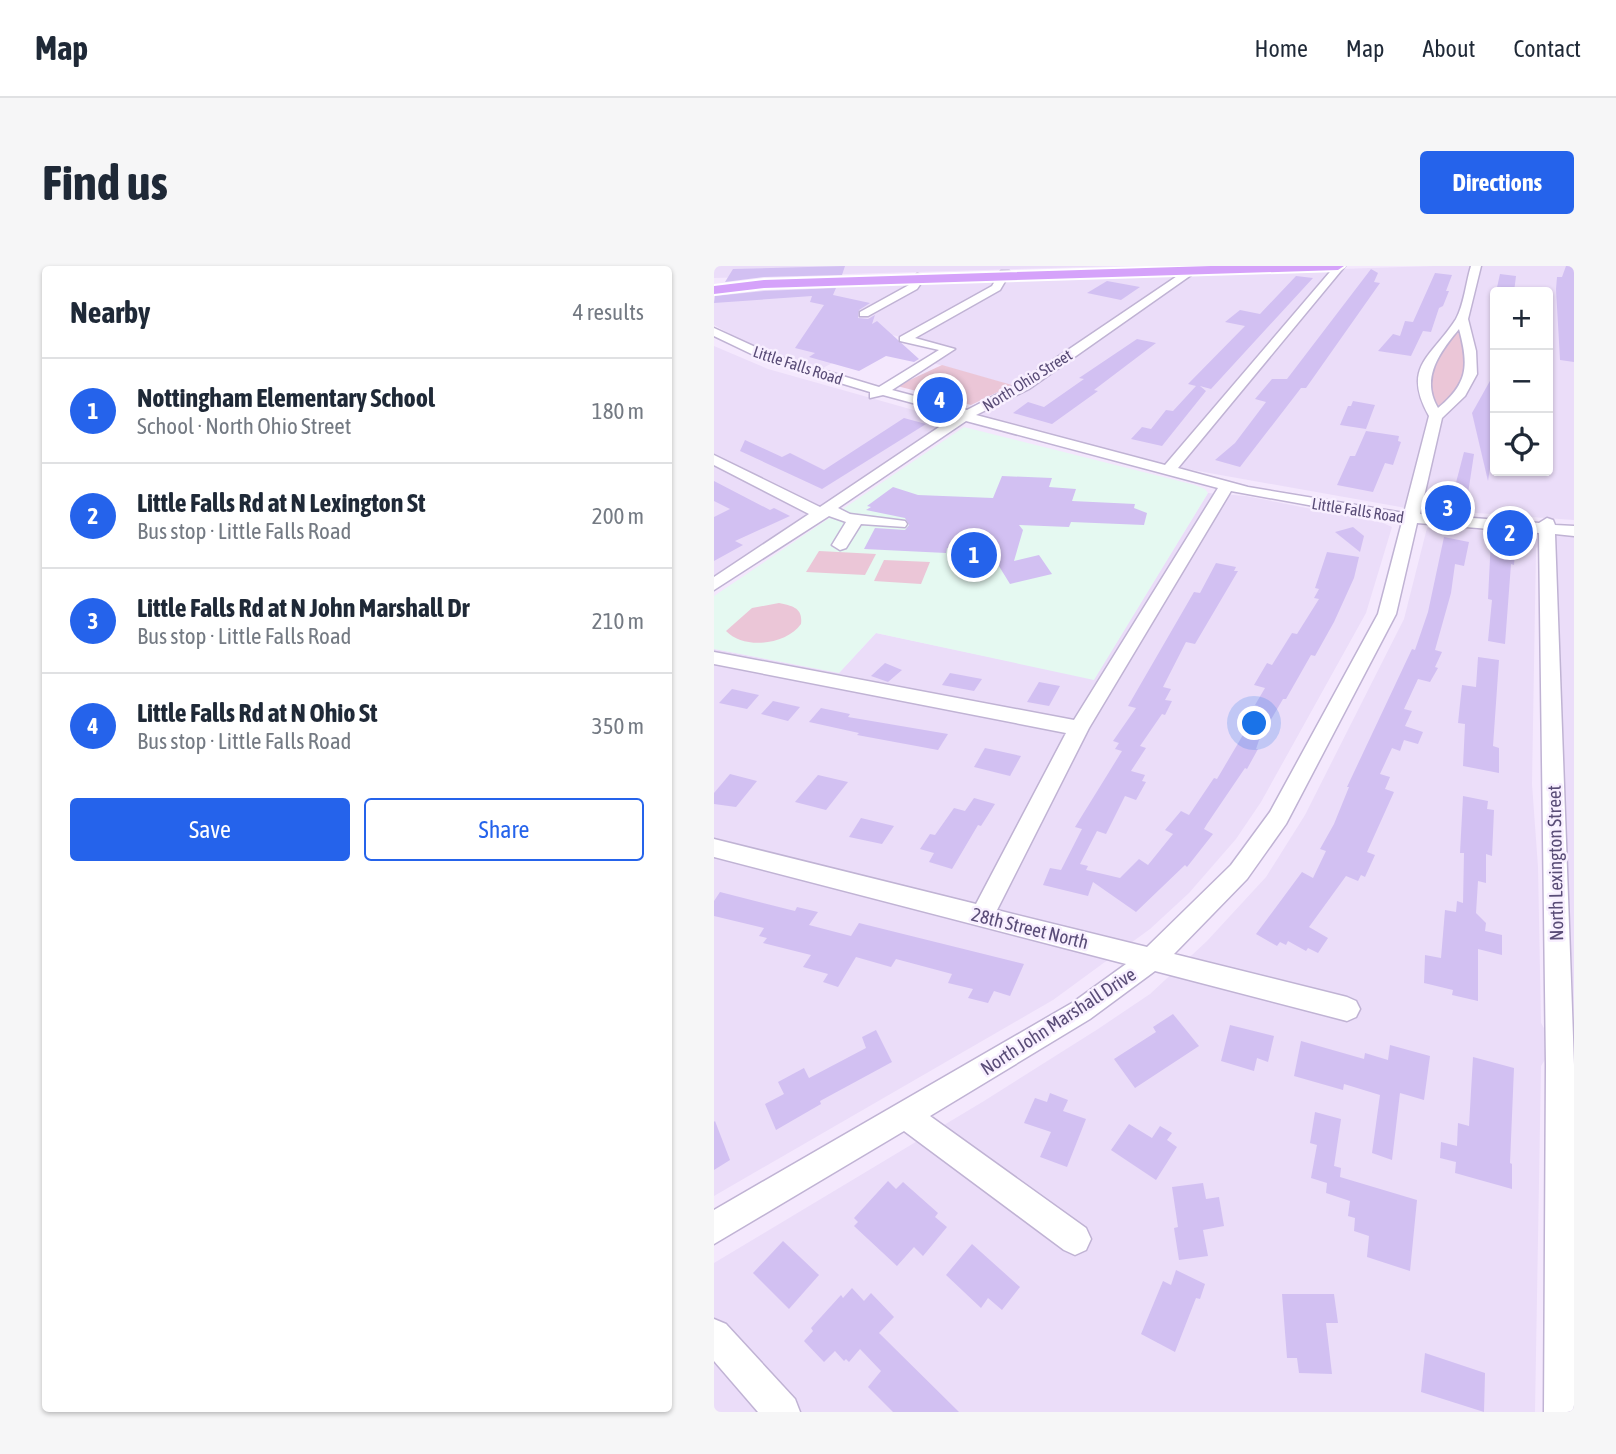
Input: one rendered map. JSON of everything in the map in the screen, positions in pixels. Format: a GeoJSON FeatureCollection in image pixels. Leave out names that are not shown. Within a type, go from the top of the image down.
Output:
{"type":"FeatureCollection","features":[{"type":"Feature","properties":{"kind":"main road"},"geometry":{"type":"LineString","coordinates":[[1196,268],[1218,266]]}},
{"type":"Feature","properties":{"kind":"main road"},"geometry":{"type":"LineString","coordinates":[[716,288],[997,273],[1339,266]]}},
{"type":"Feature","properties":{"kind":"street"},"geometry":{"type":"LineString","coordinates":[[1168,471],[1339,266]]}},
{"type":"Feature","properties":{"kind":"street"},"geometry":{"type":"LineString","coordinates":[[1462,319],[1473,364],[1470,380],[1461,397],[1436,416],[1426,399],[1424,373],[1439,346],[1462,319],[1476,266]]}},
{"type":"Feature","properties":{"kind":"street","name":"North Ohio Street"},"geometry":{"type":"LineString","coordinates":[[714,585],[964,416],[1024,386],[1196,268]]}},
{"type":"Feature","properties":{"kind":"street"},"geometry":{"type":"LineString","coordinates":[[879,393],[949,349],[904,339],[996,288],[997,273]]}},
{"type":"Feature","properties":{"kind":"street"},"geometry":{"type":"LineString","coordinates":[[864,314],[913,287],[920,278]]}},
{"type":"Feature","properties":{"kind":"street","name":"Little Falls Road"},"geometry":{"type":"LineString","coordinates":[[714,331],[757,357]]}},
{"type":"Feature","properties":{"kind":"street","name":"Little Falls Road"},"geometry":{"type":"LineString","coordinates":[[714,341],[757,357],[949,415],[964,416],[1248,492],[1412,515],[1547,527],[1574,524]]}},
{"type":"Feature","properties":{"kind":"street","name":"North John Marshall Drive"},"geometry":{"type":"LineString","coordinates":[[714,1228],[1081,1011],[1153,958],[1239,872],[1278,818],[1387,614],[1436,416]]}},
{"type":"Feature","properties":{"kind":"street"},"geometry":{"type":"LineString","coordinates":[[714,459],[825,512],[899,524]]}},
{"type":"Feature","properties":{"kind":"street"},"geometry":{"type":"LineString","coordinates":[[982,916],[1079,728],[1227,485]]}},
{"type":"Feature","properties":{"kind":"street"},"geometry":{"type":"LineString","coordinates":[[840,545],[856,519]]}},
{"type":"Feature","properties":{"kind":"street"},"geometry":{"type":"LineString","coordinates":[[1547,527],[1574,533]]}},
{"type":"Feature","properties":{"kind":"street","name":"North Lexington Street"},"geometry":{"type":"LineString","coordinates":[[1547,527],[1567,1066],[1566,1403]]}},
{"type":"Feature","properties":{"kind":"street"},"geometry":{"type":"LineString","coordinates":[[714,658],[1079,728]]}},
{"type":"Feature","properties":{"kind":"street","name":"28th Street North"},"geometry":{"type":"LineString","coordinates":[[714,848],[1347,1009]]}},
{"type":"Feature","properties":{"kind":"street"},"geometry":{"type":"LineString","coordinates":[[907,1116],[1075,1239]]}},
{"type":"Feature","properties":{"kind":"street"},"geometry":{"type":"LineString","coordinates":[[714,1336],[782,1412]]}},
{"type":"Feature","properties":{"kind":"shaded area"},"geometry":{"type":"Polygon","coordinates":[[[714,266],[1120,266],[714,278],[714,266]]]}},
{"type":"Feature","properties":{"kind":"shaded area"},"geometry":{"type":"Polygon","coordinates":[[[1434,266],[1574,266],[1574,520],[1406,508],[1159,464],[990,420],[966,409],[1011,385],[933,363],[955,348],[887,334],[821,369],[788,360],[746,343],[714,325],[714,295],[720,292],[898,283],[1434,266]]]}},
{"type":"Feature","properties":{"kind":"shaded area"},"geometry":{"type":"Polygon","coordinates":[[[1457,333],[1462,334],[1464,373],[1444,406],[1433,404],[1431,383],[1434,366],[1457,333]]]}},
{"type":"Feature","properties":{"kind":"shaded area"},"geometry":{"type":"Polygon","coordinates":[[[714,346],[768,369],[949,420],[714,579],[714,346]]]}},
{"type":"Feature","properties":{"kind":"shaded area"},"geometry":{"type":"Polygon","coordinates":[[[942,365],[1012,385],[971,405],[897,386],[942,365]]]}},
{"type":"Feature","properties":{"kind":"shaded area"},"geometry":{"type":"Polygon","coordinates":[[[964,427],[1195,485],[1208,493],[1094,680],[876,633],[839,673],[714,649],[714,596],[964,427]]]}},
{"type":"Feature","properties":{"kind":"shaded area"},"geometry":{"type":"Polygon","coordinates":[[[1208,493],[1246,496],[1392,527],[1366,613],[1261,802],[1236,839],[1189,893],[1150,929],[1053,1000],[714,1196],[714,649],[839,673],[876,633],[1094,679],[1208,493]]]}},
{"type":"Feature","properties":{"kind":"shaded area"},"geometry":{"type":"Polygon","coordinates":[[[1434,526],[1522,534],[1537,539],[1540,545],[1536,548],[1532,784],[1538,867],[1541,1023],[1548,1035],[1548,1055],[1541,1066],[1535,1412],[714,1412],[714,1263],[984,1101],[1098,1029],[1150,994],[1207,941],[1266,877],[1305,815],[1404,619],[1427,528],[1434,526]]]}},
{"type":"Feature","properties":{"kind":"shaded area"},"geometry":{"type":"Polygon","coordinates":[[[1555,536],[1574,536],[1574,1018],[1570,932],[1555,536]]]}},
{"type":"Feature","properties":{"kind":"shaded area"},"geometry":{"type":"Polygon","coordinates":[[[819,551],[876,554],[865,575],[806,572],[819,551]]]}},
{"type":"Feature","properties":{"kind":"shaded area"},"geometry":{"type":"Polygon","coordinates":[[[884,560],[930,562],[921,584],[874,581],[884,560]]]}},
{"type":"Feature","properties":{"kind":"shaded area"},"geometry":{"type":"Polygon","coordinates":[[[779,603],[799,611],[801,619],[801,624],[785,637],[754,643],[743,641],[726,631],[752,608],[779,603]]]}},
{"type":"Feature","properties":{"kind":"building"},"geometry":{"type":"Polygon","coordinates":[[[845,266],[842,275],[764,277],[725,282],[733,269],[845,266]]]}},
{"type":"Feature","properties":{"kind":"building"},"geometry":{"type":"Polygon","coordinates":[[[1566,266],[1574,266],[1574,362],[1560,360],[1556,289],[1557,277],[1562,277],[1566,266]]]}},
{"type":"Feature","properties":{"kind":"building"},"geometry":{"type":"Polygon","coordinates":[[[1371,269],[1378,273],[1374,282],[1380,283],[1306,388],[1301,388],[1240,467],[1215,460],[1235,443],[1266,402],[1255,399],[1272,379],[1287,379],[1371,269]]]}},
{"type":"Feature","properties":{"kind":"building"},"geometry":{"type":"Polygon","coordinates":[[[1435,273],[1452,275],[1446,291],[1449,291],[1443,306],[1439,308],[1431,332],[1423,331],[1411,356],[1378,351],[1393,334],[1400,336],[1405,321],[1413,322],[1435,273]]]}},
{"type":"Feature","properties":{"kind":"building"},"geometry":{"type":"Polygon","coordinates":[[[1500,274],[1516,276],[1515,287],[1497,287],[1500,274]]]}},
{"type":"Feature","properties":{"kind":"building"},"geometry":{"type":"Polygon","coordinates":[[[1296,276],[1313,278],[1211,389],[1200,386],[1206,391],[1162,446],[1131,439],[1142,427],[1151,429],[1166,410],[1173,411],[1196,386],[1188,384],[1245,326],[1225,322],[1240,310],[1260,314],[1296,276]]]}},
{"type":"Feature","properties":{"kind":"building"},"geometry":{"type":"Polygon","coordinates":[[[1107,281],[1140,287],[1121,300],[1087,293],[1107,281]]]}},
{"type":"Feature","properties":{"kind":"building"},"geometry":{"type":"Polygon","coordinates":[[[836,288],[833,295],[870,303],[859,310],[858,318],[868,319],[875,315],[872,324],[877,321],[919,359],[914,362],[886,356],[859,371],[809,357],[815,353],[795,348],[824,305],[810,302],[812,296],[714,303],[715,296],[836,288]]]}},
{"type":"Feature","properties":{"kind":"building"},"geometry":{"type":"Polygon","coordinates":[[[1137,339],[1156,343],[1094,390],[1098,391],[1052,424],[1013,413],[1028,402],[1044,407],[1084,379],[1079,378],[1137,339]]]}},
{"type":"Feature","properties":{"kind":"building"},"geometry":{"type":"Polygon","coordinates":[[[1490,381],[1488,481],[1472,413],[1490,381]]]}},
{"type":"Feature","properties":{"kind":"building"},"geometry":{"type":"Polygon","coordinates":[[[1353,401],[1375,405],[1366,429],[1340,425],[1353,401]]]}},
{"type":"Feature","properties":{"kind":"building"},"geometry":{"type":"Polygon","coordinates":[[[904,418],[926,424],[822,489],[740,451],[745,440],[782,457],[790,453],[824,470],[904,418]]]}},
{"type":"Feature","properties":{"kind":"building"},"geometry":{"type":"Polygon","coordinates":[[[1366,431],[1399,436],[1398,441],[1401,442],[1393,465],[1385,463],[1373,492],[1337,485],[1350,456],[1355,456],[1366,431]]]}},
{"type":"Feature","properties":{"kind":"building"},"geometry":{"type":"Polygon","coordinates":[[[1464,452],[1474,454],[1467,500],[1452,498],[1464,452]]]}},
{"type":"Feature","properties":{"kind":"building"},"geometry":{"type":"Polygon","coordinates":[[[1002,476],[1052,478],[1049,487],[1076,489],[1072,501],[1135,504],[1134,508],[1147,513],[1144,525],[1071,522],[1069,527],[1019,525],[1023,530],[1014,561],[1039,555],[1052,574],[1010,584],[989,550],[947,548],[946,553],[864,549],[875,528],[905,530],[909,525],[905,518],[866,510],[871,507],[867,506],[893,487],[918,495],[993,498],[1002,476]]]}},
{"type":"Feature","properties":{"kind":"building"},"geometry":{"type":"Polygon","coordinates":[[[714,481],[770,510],[774,508],[790,516],[735,541],[743,545],[714,561],[714,517],[730,509],[714,501],[714,481]]]}},
{"type":"Feature","properties":{"kind":"building"},"geometry":{"type":"Polygon","coordinates":[[[1353,527],[1364,536],[1360,552],[1335,532],[1353,527]]]}},
{"type":"Feature","properties":{"kind":"building"},"geometry":{"type":"Polygon","coordinates":[[[1444,537],[1469,542],[1464,566],[1455,564],[1451,593],[1435,650],[1442,652],[1435,667],[1438,668],[1430,682],[1418,679],[1404,709],[1412,711],[1405,726],[1423,732],[1418,744],[1404,740],[1400,751],[1392,748],[1380,774],[1390,777],[1385,789],[1394,792],[1367,852],[1375,855],[1365,877],[1361,875],[1358,881],[1346,876],[1309,927],[1328,938],[1318,953],[1308,948],[1306,951],[1288,941],[1286,945],[1280,942],[1277,946],[1256,934],[1302,872],[1313,878],[1326,851],[1320,849],[1334,824],[1347,787],[1412,649],[1415,650],[1428,612],[1444,537]]]}},
{"type":"Feature","properties":{"kind":"building"},"geometry":{"type":"Polygon","coordinates":[[[1491,538],[1516,542],[1514,565],[1511,564],[1505,644],[1488,641],[1492,600],[1488,599],[1491,538]]]}},
{"type":"Feature","properties":{"kind":"building"},"geometry":{"type":"Polygon","coordinates":[[[1327,552],[1359,557],[1354,578],[1315,656],[1311,655],[1259,740],[1258,749],[1247,769],[1245,768],[1204,829],[1213,834],[1187,867],[1185,865],[1136,912],[1093,882],[1088,896],[1043,885],[1050,868],[1061,870],[1082,829],[1075,827],[1122,751],[1115,749],[1119,743],[1113,741],[1136,708],[1128,706],[1194,592],[1200,593],[1216,563],[1236,567],[1234,571],[1238,571],[1195,644],[1186,642],[1163,687],[1171,689],[1165,700],[1172,701],[1165,715],[1162,714],[1140,746],[1146,748],[1131,771],[1145,775],[1142,781],[1146,782],[1136,800],[1125,796],[1106,834],[1097,831],[1080,864],[1088,866],[1086,870],[1120,878],[1139,859],[1148,865],[1173,834],[1165,830],[1181,811],[1189,815],[1214,778],[1217,779],[1258,706],[1255,705],[1265,688],[1254,685],[1267,663],[1272,665],[1292,633],[1297,634],[1319,599],[1314,598],[1319,589],[1315,588],[1327,552]]]}},
{"type":"Feature","properties":{"kind":"building"},"geometry":{"type":"Polygon","coordinates":[[[1478,657],[1499,660],[1493,746],[1499,748],[1499,773],[1463,766],[1465,724],[1458,723],[1462,685],[1476,687],[1478,657]]]}},
{"type":"Feature","properties":{"kind":"building"},"geometry":{"type":"Polygon","coordinates":[[[885,663],[902,670],[888,682],[871,676],[885,663]]]}},
{"type":"Feature","properties":{"kind":"building"},"geometry":{"type":"Polygon","coordinates":[[[950,673],[982,679],[974,691],[942,685],[950,673]]]}},
{"type":"Feature","properties":{"kind":"building"},"geometry":{"type":"Polygon","coordinates":[[[1039,682],[1060,686],[1049,706],[1027,702],[1039,682]]]}},
{"type":"Feature","properties":{"kind":"building"},"geometry":{"type":"Polygon","coordinates":[[[732,689],[759,695],[747,709],[719,703],[732,689]]]}},
{"type":"Feature","properties":{"kind":"building"},"geometry":{"type":"Polygon","coordinates":[[[773,701],[800,707],[788,721],[761,714],[773,701]]]}},
{"type":"Feature","properties":{"kind":"building"},"geometry":{"type":"Polygon","coordinates":[[[821,708],[850,714],[848,717],[948,734],[938,750],[857,735],[859,733],[809,722],[821,708]]]}},
{"type":"Feature","properties":{"kind":"building"},"geometry":{"type":"Polygon","coordinates":[[[985,748],[1021,756],[1010,776],[974,767],[985,748]]]}},
{"type":"Feature","properties":{"kind":"building"},"geometry":{"type":"Polygon","coordinates":[[[730,774],[757,781],[736,807],[714,804],[714,793],[730,774]]]}},
{"type":"Feature","properties":{"kind":"building"},"geometry":{"type":"Polygon","coordinates":[[[818,775],[848,782],[826,810],[795,802],[818,775]]]}},
{"type":"Feature","properties":{"kind":"building"},"geometry":{"type":"Polygon","coordinates":[[[1463,796],[1488,801],[1487,809],[1494,810],[1492,856],[1486,854],[1486,883],[1478,881],[1476,913],[1486,923],[1485,931],[1502,935],[1502,955],[1478,949],[1478,1001],[1452,995],[1453,990],[1424,983],[1425,955],[1441,958],[1445,910],[1456,912],[1457,901],[1463,903],[1464,853],[1460,853],[1463,796]]]}},
{"type":"Feature","properties":{"kind":"building"},"geometry":{"type":"Polygon","coordinates":[[[974,798],[995,804],[981,826],[978,825],[952,869],[929,862],[934,853],[920,849],[930,834],[935,835],[954,808],[965,811],[974,798]]]}},
{"type":"Feature","properties":{"kind":"building"},"geometry":{"type":"Polygon","coordinates":[[[861,818],[894,826],[882,844],[849,837],[861,818]]]}},
{"type":"Feature","properties":{"kind":"building"},"geometry":{"type":"Polygon","coordinates":[[[720,892],[795,911],[797,907],[818,912],[809,925],[851,936],[859,923],[1024,964],[1010,996],[994,991],[988,1003],[968,998],[973,989],[948,983],[952,974],[896,959],[891,967],[856,957],[838,987],[823,982],[828,974],[803,967],[811,955],[763,943],[767,938],[759,936],[764,928],[714,916],[714,901],[720,892]]]}},
{"type":"Feature","properties":{"kind":"building"},"geometry":{"type":"Polygon","coordinates":[[[1173,1014],[1199,1046],[1135,1088],[1114,1059],[1156,1032],[1153,1027],[1173,1014]]]}},
{"type":"Feature","properties":{"kind":"building"},"geometry":{"type":"Polygon","coordinates":[[[1230,1025],[1274,1036],[1268,1062],[1257,1058],[1254,1071],[1221,1061],[1230,1025]]]}},
{"type":"Feature","properties":{"kind":"building"},"geometry":{"type":"Polygon","coordinates":[[[876,1030],[892,1062],[820,1101],[821,1104],[776,1130],[765,1104],[784,1094],[778,1082],[804,1068],[809,1078],[866,1048],[862,1037],[876,1030]]]}},
{"type":"Feature","properties":{"kind":"building"},"geometry":{"type":"Polygon","coordinates":[[[1301,1041],[1364,1059],[1365,1053],[1388,1060],[1390,1045],[1430,1056],[1424,1100],[1400,1093],[1392,1160],[1372,1153],[1380,1095],[1344,1084],[1343,1090],[1294,1076],[1301,1041]]]}},
{"type":"Feature","properties":{"kind":"building"},"geometry":{"type":"Polygon","coordinates":[[[1473,1057],[1514,1068],[1510,1163],[1512,1189],[1455,1173],[1456,1162],[1440,1158],[1441,1142],[1457,1146],[1458,1123],[1469,1126],[1473,1057]]]}},
{"type":"Feature","properties":{"kind":"building"},"geometry":{"type":"Polygon","coordinates":[[[1050,1093],[1068,1100],[1063,1111],[1086,1119],[1067,1167],[1040,1157],[1051,1132],[1024,1123],[1035,1098],[1047,1102],[1050,1093]]]}},
{"type":"Feature","properties":{"kind":"building"},"geometry":{"type":"Polygon","coordinates":[[[1315,1112],[1341,1119],[1334,1166],[1341,1168],[1340,1177],[1417,1200],[1410,1271],[1367,1257],[1369,1236],[1354,1231],[1355,1218],[1348,1216],[1350,1201],[1326,1193],[1327,1183],[1311,1178],[1317,1145],[1310,1143],[1315,1112]]]}},
{"type":"Feature","properties":{"kind":"building"},"geometry":{"type":"Polygon","coordinates":[[[714,1122],[730,1160],[714,1170],[714,1122]]]}},
{"type":"Feature","properties":{"kind":"building"},"geometry":{"type":"Polygon","coordinates":[[[1129,1124],[1152,1138],[1160,1126],[1172,1133],[1167,1140],[1177,1147],[1156,1180],[1111,1150],[1129,1124]]]}},
{"type":"Feature","properties":{"kind":"building"},"geometry":{"type":"Polygon","coordinates":[[[888,1181],[896,1189],[903,1182],[938,1213],[935,1217],[947,1227],[923,1256],[914,1247],[897,1266],[854,1226],[858,1222],[854,1218],[888,1181]]]}},
{"type":"Feature","properties":{"kind":"building"},"geometry":{"type":"Polygon","coordinates":[[[1203,1183],[1206,1199],[1219,1197],[1224,1226],[1203,1230],[1208,1256],[1179,1260],[1174,1228],[1178,1227],[1172,1187],[1203,1183]]]}},
{"type":"Feature","properties":{"kind":"building"},"geometry":{"type":"Polygon","coordinates":[[[783,1241],[819,1275],[789,1309],[753,1273],[783,1241]]]}},
{"type":"Feature","properties":{"kind":"building"},"geometry":{"type":"Polygon","coordinates":[[[972,1244],[1020,1287],[1002,1310],[988,1298],[981,1308],[946,1275],[972,1244]]]}},
{"type":"Feature","properties":{"kind":"building"},"geometry":{"type":"Polygon","coordinates":[[[1176,1270],[1205,1284],[1200,1299],[1196,1298],[1175,1352],[1141,1334],[1163,1281],[1171,1285],[1176,1270]]]}},
{"type":"Feature","properties":{"kind":"building"},"geometry":{"type":"Polygon","coordinates":[[[852,1288],[864,1301],[871,1293],[894,1317],[879,1333],[959,1412],[893,1412],[868,1387],[881,1371],[860,1349],[849,1362],[846,1359],[844,1361],[835,1351],[824,1362],[804,1341],[813,1331],[811,1328],[841,1295],[843,1298],[852,1288]]]}},
{"type":"Feature","properties":{"kind":"building"},"geometry":{"type":"Polygon","coordinates":[[[1282,1294],[1334,1294],[1338,1323],[1326,1323],[1332,1374],[1299,1373],[1297,1358],[1287,1358],[1282,1294]]]}},
{"type":"Feature","properties":{"kind":"building"},"geometry":{"type":"Polygon","coordinates":[[[1425,1353],[1485,1373],[1484,1412],[1421,1392],[1425,1353]]]}},
{"type":"Feature","properties":{"kind":"place","name":"Little Falls Rd at N Ohio St"},"geometry":{"type":"Point","coordinates":[940,400]}},
{"type":"Feature","properties":{"kind":"place","name":"Little Falls Rd at N John Marshall Dr"},"geometry":{"type":"Point","coordinates":[1448,508]}},
{"type":"Feature","properties":{"kind":"place","name":"Little Falls Rd at N Lexington St"},"geometry":{"type":"Point","coordinates":[1510,533]}},
{"type":"Feature","properties":{"kind":"place","name":"Nottingham Elementary School"},"geometry":{"type":"Point","coordinates":[974,555]}}]}
